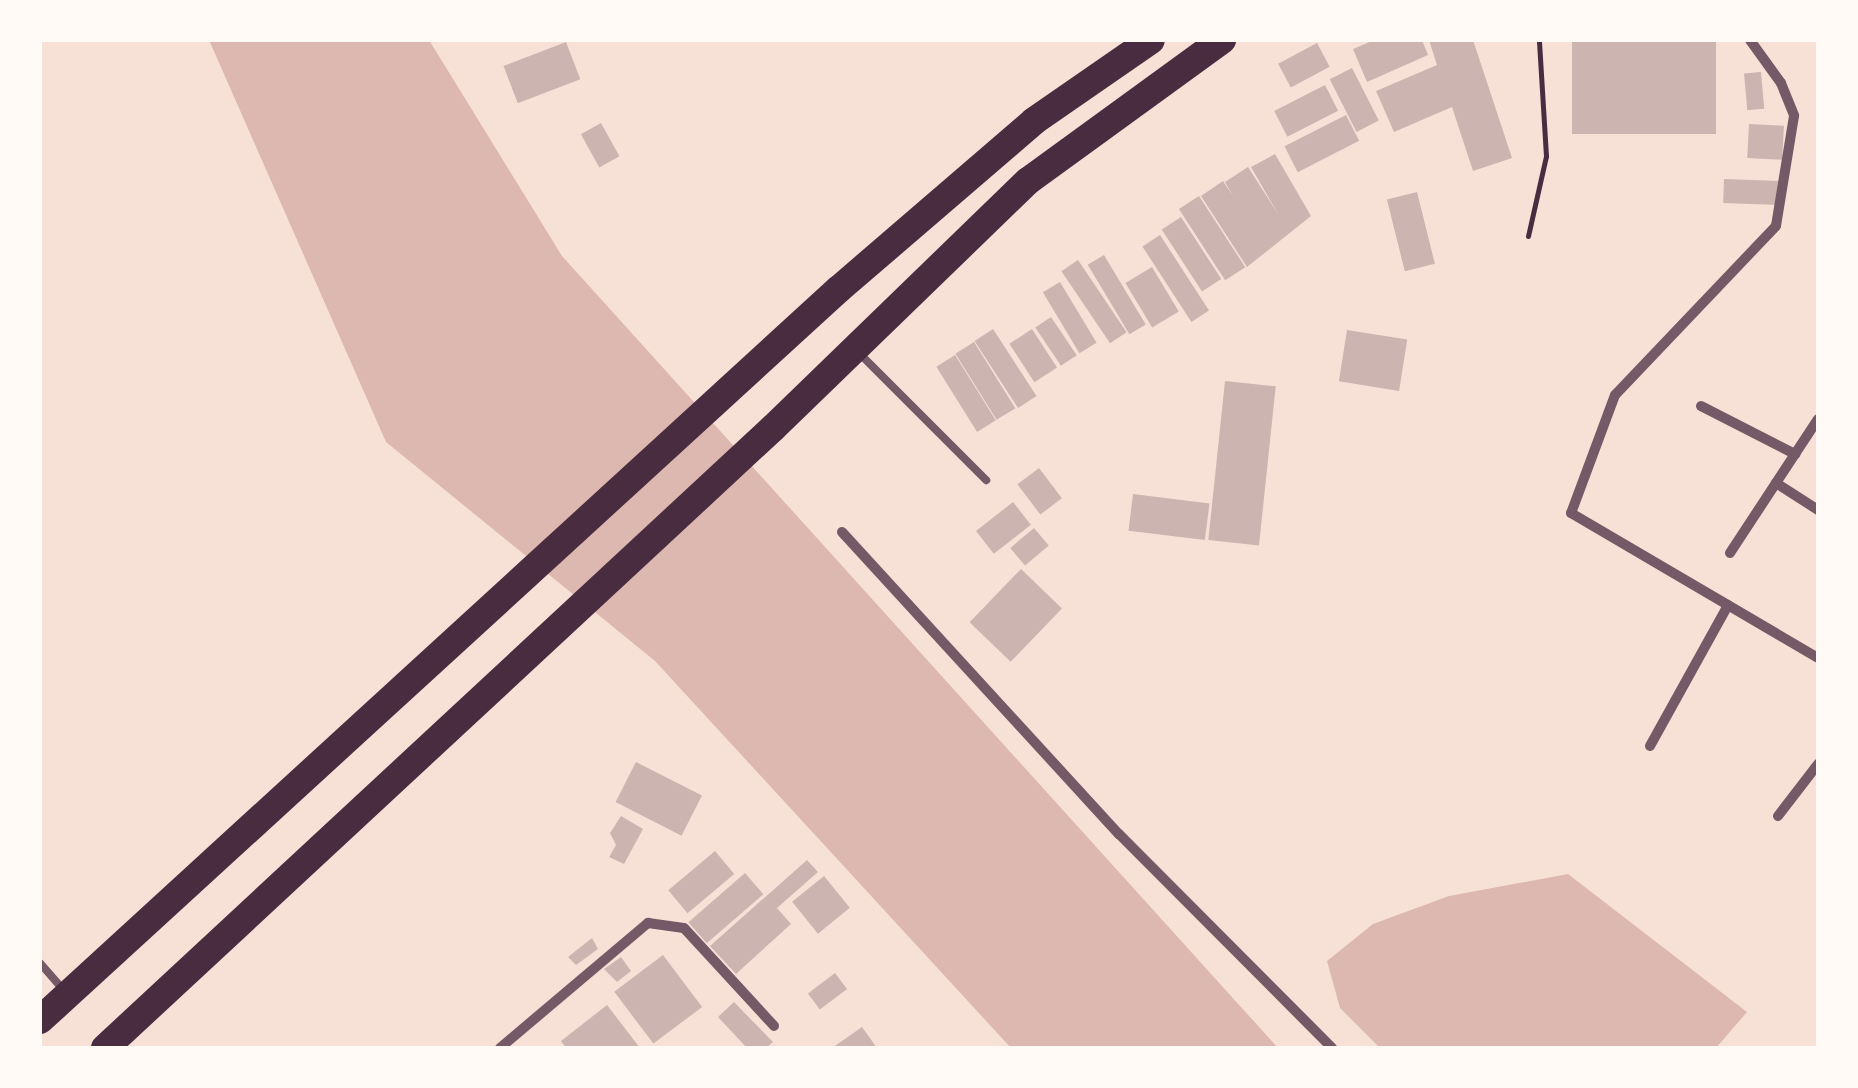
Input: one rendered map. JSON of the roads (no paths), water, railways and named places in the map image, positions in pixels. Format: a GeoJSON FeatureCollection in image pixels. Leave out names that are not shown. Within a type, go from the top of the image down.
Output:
{"type":"FeatureCollection","features":[{"type":"Feature","properties":{"kind":"highway"},"geometry":{"type":"LineString","coordinates":[[40,1020],[718,398],[1034,121],[1151,40]]}},
{"type":"Feature","properties":{"kind":"highway"},"geometry":{"type":"LineString","coordinates":[[104,1048],[773,428],[1028,181],[1222,40]]}},
{"type":"Feature","properties":{"kind":"street"},"geometry":{"type":"LineString","coordinates":[[1750,40],[1794,116],[1776,226],[1615,395],[1571,513],[1818,658]]}},
{"type":"Feature","properties":{"kind":"street"},"geometry":{"type":"LineString","coordinates":[[1701,406],[1795,454]]}},
{"type":"Feature","properties":{"kind":"street"},"geometry":{"type":"LineString","coordinates":[[1730,553],[1818,418]]}},
{"type":"Feature","properties":{"kind":"street"},"geometry":{"type":"LineString","coordinates":[[1776,484],[1818,510]]}},
{"type":"Feature","properties":{"kind":"street"},"geometry":{"type":"LineString","coordinates":[[842,532],[1119,834],[1332,1048]]}},
{"type":"Feature","properties":{"kind":"street"},"geometry":{"type":"LineString","coordinates":[[1650,746],[1728,605]]}},
{"type":"Feature","properties":{"kind":"street"},"geometry":{"type":"LineString","coordinates":[[1778,816],[1818,764]]}},
{"type":"Feature","properties":{"kind":"street"},"geometry":{"type":"LineString","coordinates":[[500,1048],[648,923],[684,928],[774,1026]]}},
{"type":"Feature","properties":{"kind":"lane"},"geometry":{"type":"LineString","coordinates":[[856,350],[986,480]]}},
{"type":"Feature","properties":{"kind":"lane"},"geometry":{"type":"LineString","coordinates":[[40,963],[68,995]]}}]}
